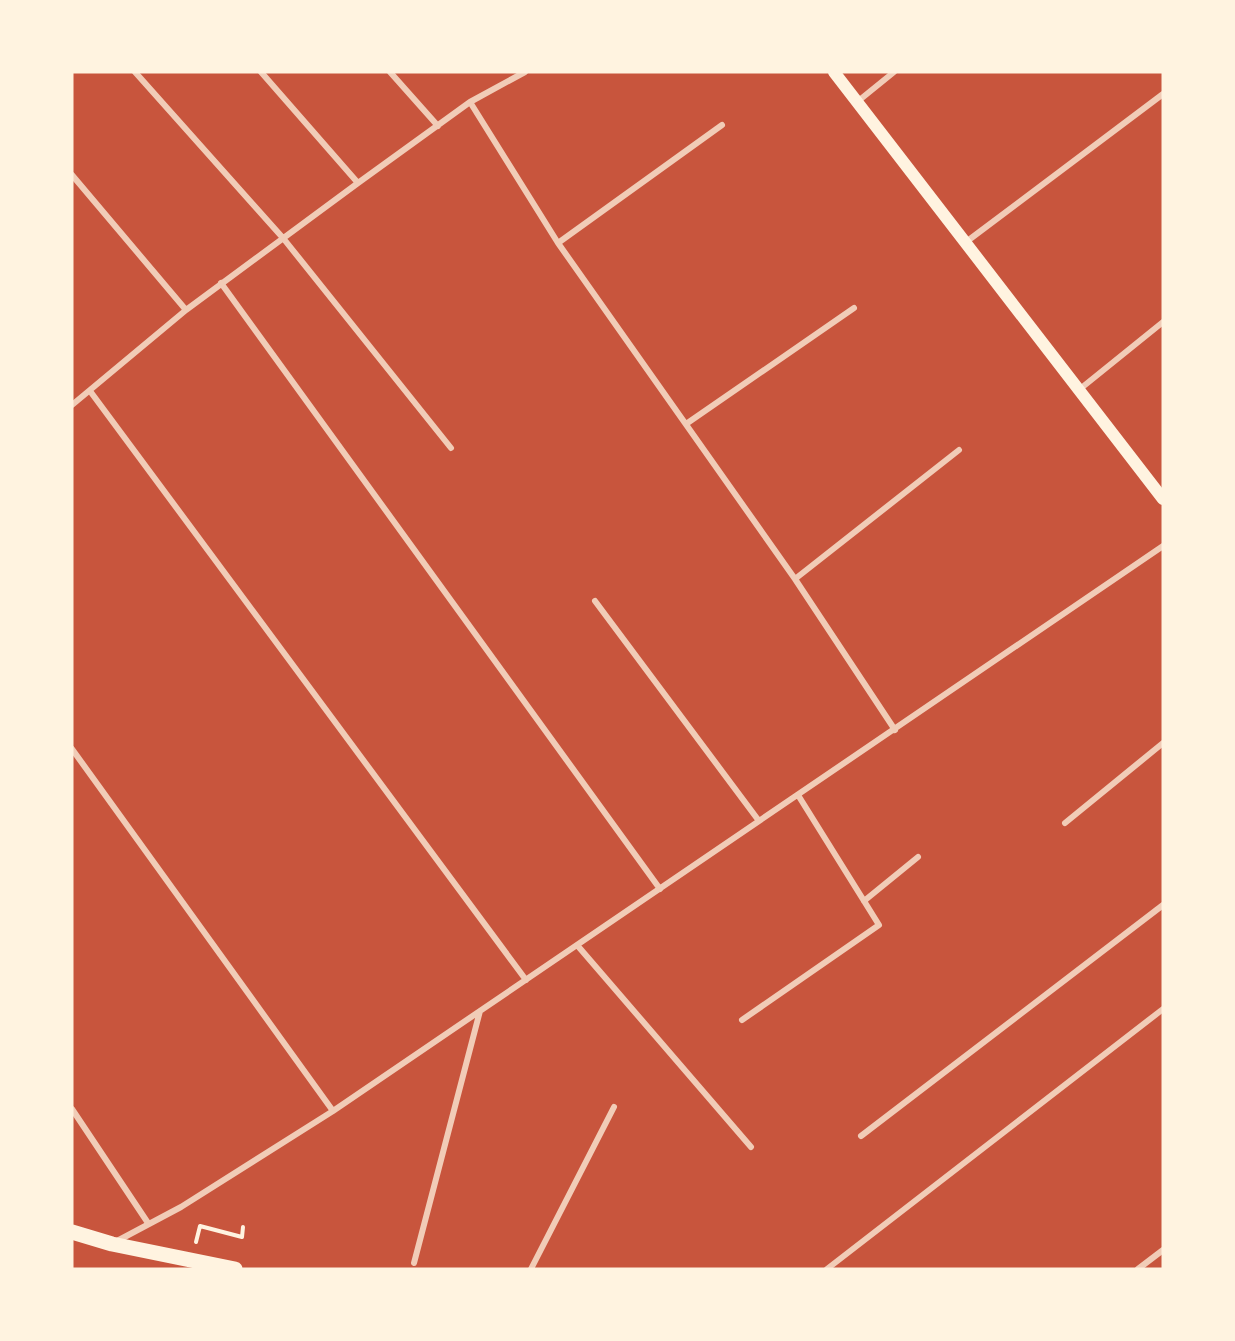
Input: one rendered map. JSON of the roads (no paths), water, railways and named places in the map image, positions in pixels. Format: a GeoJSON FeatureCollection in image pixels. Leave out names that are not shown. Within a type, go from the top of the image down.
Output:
{"type":"FeatureCollection","features":[{"type":"Feature","properties":{"kind":"main road"},"geometry":{"type":"LineString","coordinates":[[834,72],[1163,499]]}},
{"type":"Feature","properties":{"kind":"main road"},"geometry":{"type":"LineString","coordinates":[[72,1232],[112,1244],[235,1269]]}},
{"type":"Feature","properties":{"kind":"street"},"geometry":{"type":"LineString","coordinates":[[135,72],[283,238],[451,448]]}},
{"type":"Feature","properties":{"kind":"street"},"geometry":{"type":"LineString","coordinates":[[261,72],[358,183]]}},
{"type":"Feature","properties":{"kind":"street"},"geometry":{"type":"LineString","coordinates":[[390,72],[438,126]]}},
{"type":"Feature","properties":{"kind":"street"},"geometry":{"type":"LineString","coordinates":[[72,405],[186,310],[283,238],[470,102],[525,72]]}},
{"type":"Feature","properties":{"kind":"street"},"geometry":{"type":"LineString","coordinates":[[857,102],[894,72]]}},
{"type":"Feature","properties":{"kind":"street"},"geometry":{"type":"LineString","coordinates":[[966,242],[1163,94]]}},
{"type":"Feature","properties":{"kind":"street"},"geometry":{"type":"LineString","coordinates":[[470,102],[558,243],[795,579],[895,730]]}},
{"type":"Feature","properties":{"kind":"street"},"geometry":{"type":"LineString","coordinates":[[558,243],[722,125]]}},
{"type":"Feature","properties":{"kind":"street"},"geometry":{"type":"LineString","coordinates":[[72,175],[186,310]]}},
{"type":"Feature","properties":{"kind":"street"},"geometry":{"type":"LineString","coordinates":[[222,283],[660,889]]}},
{"type":"Feature","properties":{"kind":"street"},"geometry":{"type":"LineString","coordinates":[[686,424],[854,308]]}},
{"type":"Feature","properties":{"kind":"street"},"geometry":{"type":"LineString","coordinates":[[1080,389],[1163,322]]}},
{"type":"Feature","properties":{"kind":"street"},"geometry":{"type":"LineString","coordinates":[[90,391],[526,980]]}},
{"type":"Feature","properties":{"kind":"street"},"geometry":{"type":"LineString","coordinates":[[795,579],[958,450]]}},
{"type":"Feature","properties":{"kind":"street"},"geometry":{"type":"LineString","coordinates":[[112,1244],[181,1207],[333,1111],[1163,546]]}},
{"type":"Feature","properties":{"kind":"street"},"geometry":{"type":"LineString","coordinates":[[595,601],[759,821]]}},
{"type":"Feature","properties":{"kind":"street"},"geometry":{"type":"LineString","coordinates":[[1065,823],[1163,742]]}},
{"type":"Feature","properties":{"kind":"street"},"geometry":{"type":"LineString","coordinates":[[72,749],[333,1111]]}},
{"type":"Feature","properties":{"kind":"street"},"geometry":{"type":"LineString","coordinates":[[742,1020],[879,925],[798,795]]}},
{"type":"Feature","properties":{"kind":"street"},"geometry":{"type":"LineString","coordinates":[[864,901],[918,857]]}},
{"type":"Feature","properties":{"kind":"street"},"geometry":{"type":"LineString","coordinates":[[861,1136],[1163,905]]}},
{"type":"Feature","properties":{"kind":"street"},"geometry":{"type":"LineString","coordinates":[[577,945],[751,1147]]}},
{"type":"Feature","properties":{"kind":"street"},"geometry":{"type":"LineString","coordinates":[[827,1269],[1163,1009]]}},
{"type":"Feature","properties":{"kind":"street"},"geometry":{"type":"LineString","coordinates":[[414,1263],[480,1011]]}},
{"type":"Feature","properties":{"kind":"street"},"geometry":{"type":"LineString","coordinates":[[531,1269],[614,1107]]}},
{"type":"Feature","properties":{"kind":"street"},"geometry":{"type":"LineString","coordinates":[[72,1109],[148,1223]]}},
{"type":"Feature","properties":{"kind":"street"},"geometry":{"type":"LineString","coordinates":[[1138,1269],[1163,1250]]}}]}
